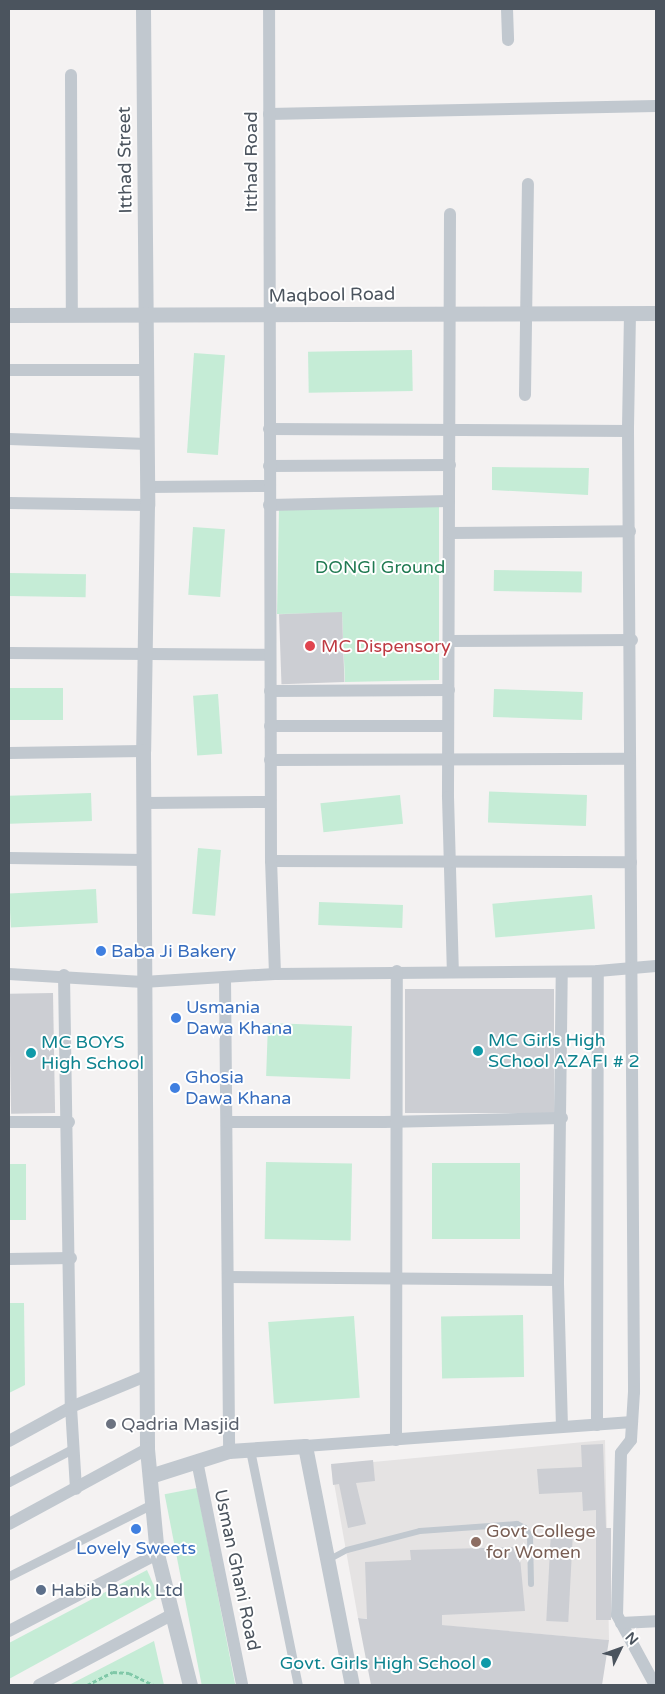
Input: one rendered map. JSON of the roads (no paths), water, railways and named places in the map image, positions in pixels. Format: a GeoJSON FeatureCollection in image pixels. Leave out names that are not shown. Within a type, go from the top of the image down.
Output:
{"type":"FeatureCollection","features":[{"type":"Feature","properties":{"kind":"street","name":"Itthad Street"},"geometry":{"type":"LineString","coordinates":[[143,9],[147,444],[143,751],[145,803],[143,982],[147,1449],[157,1554],[190,1685]]}},
{"type":"Feature","properties":{"kind":"street","name":"Itthad Road"},"geometry":{"type":"LineString","coordinates":[[269,9],[268,429],[270,802],[275,974]]}},
{"type":"Feature","properties":{"kind":"street"},"geometry":{"type":"LineString","coordinates":[[507,9],[508,40]]}},
{"type":"Feature","properties":{"kind":"street"},"geometry":{"type":"LineString","coordinates":[[71,75],[72,316]]}},
{"type":"Feature","properties":{"kind":"street"},"geometry":{"type":"LineString","coordinates":[[269,114],[656,106]]}},
{"type":"Feature","properties":{"kind":"street"},"geometry":{"type":"LineString","coordinates":[[525,395],[528,311],[528,184]]}},
{"type":"Feature","properties":{"kind":"street"},"geometry":{"type":"LineString","coordinates":[[450,214],[449,501],[451,533],[448,759],[453,971]]}},
{"type":"Feature","properties":{"kind":"street","name":"Maqbool Road"},"geometry":{"type":"LineString","coordinates":[[9,315],[72,316],[146,312],[268,315],[528,311],[656,313]]}},
{"type":"Feature","properties":{"kind":"street"},"geometry":{"type":"LineString","coordinates":[[630,314],[628,431],[632,640],[630,759],[633,968],[632,1422],[630,1440],[621,1453],[617,1615],[655,1685]]}},
{"type":"Feature","properties":{"kind":"street"},"geometry":{"type":"LineString","coordinates":[[9,370],[146,370]]}},
{"type":"Feature","properties":{"kind":"street"},"geometry":{"type":"LineString","coordinates":[[268,429],[628,431]]}},
{"type":"Feature","properties":{"kind":"street"},"geometry":{"type":"LineString","coordinates":[[9,439],[147,444]]}},
{"type":"Feature","properties":{"kind":"street"},"geometry":{"type":"LineString","coordinates":[[269,466],[450,465]]}},
{"type":"Feature","properties":{"kind":"street"},"geometry":{"type":"LineString","coordinates":[[147,486],[269,486]]}},
{"type":"Feature","properties":{"kind":"street"},"geometry":{"type":"LineString","coordinates":[[269,505],[449,501]]}},
{"type":"Feature","properties":{"kind":"street"},"geometry":{"type":"LineString","coordinates":[[9,503],[147,505]]}},
{"type":"Feature","properties":{"kind":"street"},"geometry":{"type":"LineString","coordinates":[[451,533],[630,531]]}},
{"type":"Feature","properties":{"kind":"street"},"geometry":{"type":"LineString","coordinates":[[449,641],[632,640]]}},
{"type":"Feature","properties":{"kind":"street"},"geometry":{"type":"LineString","coordinates":[[9,653],[270,655]]}},
{"type":"Feature","properties":{"kind":"street"},"geometry":{"type":"LineString","coordinates":[[270,691],[449,690]]}},
{"type":"Feature","properties":{"kind":"street"},"geometry":{"type":"LineString","coordinates":[[270,726],[448,726]]}},
{"type":"Feature","properties":{"kind":"street"},"geometry":{"type":"LineString","coordinates":[[9,753],[143,751]]}},
{"type":"Feature","properties":{"kind":"street"},"geometry":{"type":"LineString","coordinates":[[270,760],[630,759]]}},
{"type":"Feature","properties":{"kind":"street"},"geometry":{"type":"LineString","coordinates":[[145,803],[270,802]]}},
{"type":"Feature","properties":{"kind":"street"},"geometry":{"type":"LineString","coordinates":[[9,858],[144,860]]}},
{"type":"Feature","properties":{"kind":"street"},"geometry":{"type":"LineString","coordinates":[[271,861],[631,862]]}},
{"type":"Feature","properties":{"kind":"street"},"geometry":{"type":"LineString","coordinates":[[9,974],[64,975],[143,982],[275,974],[397,971],[562,972],[656,966]]}},
{"type":"Feature","properties":{"kind":"street"},"geometry":{"type":"LineString","coordinates":[[396,1440],[397,971]]}},
{"type":"Feature","properties":{"kind":"street"},"geometry":{"type":"LineString","coordinates":[[596,1425],[598,971]]}},
{"type":"Feature","properties":{"kind":"street"},"geometry":{"type":"LineString","coordinates":[[562,972],[562,1118],[558,1280],[562,1427]]}},
{"type":"Feature","properties":{"kind":"street"},"geometry":{"type":"LineString","coordinates":[[64,975],[69,1122],[71,1407],[76,1489]]}},
{"type":"Feature","properties":{"kind":"street"},"geometry":{"type":"LineString","coordinates":[[225,977],[229,1451]]}},
{"type":"Feature","properties":{"kind":"street"},"geometry":{"type":"LineString","coordinates":[[227,1122],[397,1122],[562,1118]]}},
{"type":"Feature","properties":{"kind":"street"},"geometry":{"type":"LineString","coordinates":[[9,1122],[69,1122]]}},
{"type":"Feature","properties":{"kind":"street"},"geometry":{"type":"LineString","coordinates":[[9,1259],[71,1258]]}},
{"type":"Feature","properties":{"kind":"street"},"geometry":{"type":"LineString","coordinates":[[228,1277],[558,1280]]}},
{"type":"Feature","properties":{"kind":"street"},"geometry":{"type":"LineString","coordinates":[[9,1441],[71,1407],[146,1376]]}},
{"type":"Feature","properties":{"kind":"street"},"geometry":{"type":"LineString","coordinates":[[150,1476],[229,1451],[632,1422]]}},
{"type":"Feature","properties":{"kind":"street"},"geometry":{"type":"LineString","coordinates":[[305,1446],[352,1685]]}},
{"type":"Feature","properties":{"kind":"street"},"geometry":{"type":"LineString","coordinates":[[9,1482],[74,1448]]}},
{"type":"Feature","properties":{"kind":"street"},"geometry":{"type":"LineString","coordinates":[[9,1524],[147,1449]]}},
{"type":"Feature","properties":{"kind":"street"},"geometry":{"type":"LineString","coordinates":[[250,1450],[298,1685]]}},
{"type":"Feature","properties":{"kind":"street","name":"Usman Ghani Road"},"geometry":{"type":"LineString","coordinates":[[197,1461],[242,1685]]}},
{"type":"Feature","properties":{"kind":"street"},"geometry":{"type":"LineString","coordinates":[[9,1576],[152,1504]]}},
{"type":"Feature","properties":{"kind":"street"},"geometry":{"type":"LineString","coordinates":[[9,1631],[157,1554]]}},
{"type":"Feature","properties":{"kind":"street"},"geometry":{"type":"LineString","coordinates":[[39,1685],[173,1614]]}},
{"type":"Feature","properties":{"kind":"street"},"geometry":{"type":"LineString","coordinates":[[621,1623],[656,1621]]}},
{"type":"Feature","properties":{"kind":"lane"},"geometry":{"type":"LineString","coordinates":[[327,1561],[347,1550],[420,1532],[517,1524],[525,1528],[530,1536],[531,1584]]}},
{"type":"Feature","properties":{"kind":"place","name":"MC Dispensory"},"geometry":{"type":"Point","coordinates":[310,646]}},
{"type":"Feature","properties":{"kind":"place","name":"Baba Ji Bakery"},"geometry":{"type":"Point","coordinates":[101,951]}},
{"type":"Feature","properties":{"kind":"place","name":"Usmania Dawa Khana"},"geometry":{"type":"Point","coordinates":[176,1018]}},
{"type":"Feature","properties":{"kind":"place","name":"MC Girls High SChool AZAFI # 2"},"geometry":{"type":"Point","coordinates":[478,1051]}},
{"type":"Feature","properties":{"kind":"place","name":"MC BOYS High School"},"geometry":{"type":"Point","coordinates":[31,1053]}},
{"type":"Feature","properties":{"kind":"place","name":"Ghosia Dawa Khana"},"geometry":{"type":"Point","coordinates":[175,1088]}},
{"type":"Feature","properties":{"kind":"place","name":"Qadria Masjid"},"geometry":{"type":"Point","coordinates":[111,1424]}},
{"type":"Feature","properties":{"kind":"place","name":"Lovely Sweets"},"geometry":{"type":"Point","coordinates":[136,1529]}},
{"type":"Feature","properties":{"kind":"place","name":"Govt College for Women"},"geometry":{"type":"Point","coordinates":[476,1542]}},
{"type":"Feature","properties":{"kind":"place","name":"Habib Bank Ltd"},"geometry":{"type":"Point","coordinates":[41,1590]}},
{"type":"Feature","properties":{"kind":"place","name":"Govt. Girls High School"},"geometry":{"type":"Point","coordinates":[486,1663]}},
{"type":"Feature","properties":{"kind":"park label","name":"DONGI Ground"},"geometry":{"type":"Point","coordinates":[380,567]}}]}
